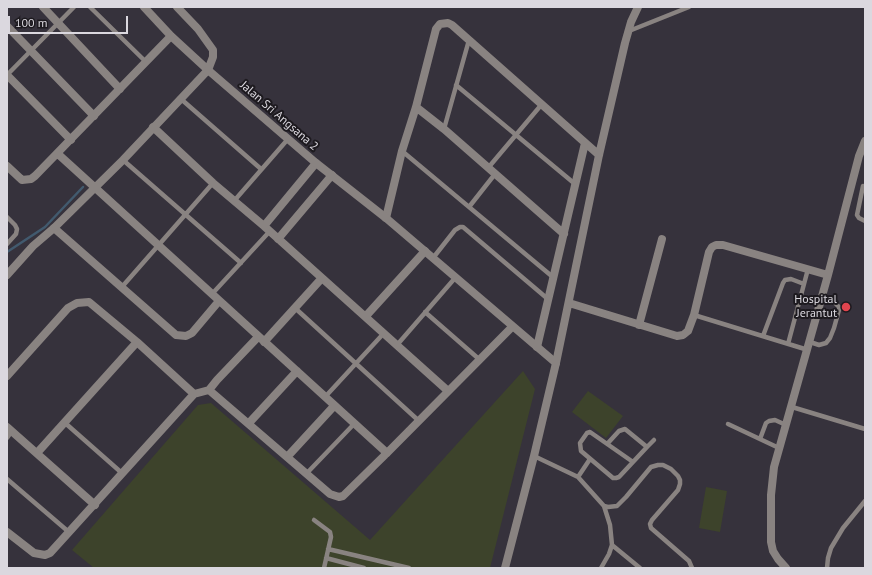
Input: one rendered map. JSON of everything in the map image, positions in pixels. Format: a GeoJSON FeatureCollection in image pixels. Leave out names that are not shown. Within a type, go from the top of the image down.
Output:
{"type":"FeatureCollection","features":[{"type":"Feature","properties":{"kind":"street"},"geometry":{"type":"LineString","coordinates":[[43,7],[120,89]]}},
{"type":"Feature","properties":{"kind":"street","name":"Jalan Sri Angsana 2"},"geometry":{"type":"LineString","coordinates":[[144,7],[171,36],[208,70],[316,163],[386,218],[556,363]]}},
{"type":"Feature","properties":{"kind":"street"},"geometry":{"type":"LineString","coordinates":[[7,275],[33,246],[54,228],[123,160],[208,70],[213,57],[213,50],[198,29],[177,7]]}},
{"type":"Feature","properties":{"kind":"street"},"geometry":{"type":"LineString","coordinates":[[505,568],[556,363],[628,31],[638,7]]}},
{"type":"Feature","properties":{"kind":"street"},"geometry":{"type":"LineString","coordinates":[[386,218],[402,152],[416,107],[436,28],[440,24],[448,23],[469,40],[600,155]]}},
{"type":"Feature","properties":{"kind":"street"},"geometry":{"type":"LineString","coordinates":[[7,26],[94,116]]}},
{"type":"Feature","properties":{"kind":"street"},"geometry":{"type":"LineString","coordinates":[[7,166],[22,180],[30,179],[58,154],[171,36]]}},
{"type":"Feature","properties":{"kind":"street"},"geometry":{"type":"LineString","coordinates":[[7,75],[71,140]]}},
{"type":"Feature","properties":{"kind":"street"},"geometry":{"type":"LineString","coordinates":[[416,107],[444,129],[564,234]]}},
{"type":"Feature","properties":{"kind":"street"},"geometry":{"type":"LineString","coordinates":[[153,127],[213,183],[267,228],[448,391]]}},
{"type":"Feature","properties":{"kind":"street"},"geometry":{"type":"LineString","coordinates":[[786,568],[773,551],[771,542],[771,495],[774,467],[809,346],[859,156],[865,141]]}},
{"type":"Feature","properties":{"kind":"street"},"geometry":{"type":"LineString","coordinates":[[537,347],[585,143]]}},
{"type":"Feature","properties":{"kind":"street"},"geometry":{"type":"LineString","coordinates":[[58,154],[386,453]]}},
{"type":"Feature","properties":{"kind":"street"},"geometry":{"type":"LineString","coordinates":[[267,228],[316,163]]}},
{"type":"Feature","properties":{"kind":"street"},"geometry":{"type":"LineString","coordinates":[[278,239],[332,175]]}},
{"type":"Feature","properties":{"kind":"street"},"geometry":{"type":"LineString","coordinates":[[54,228],[172,332],[181,336],[186,336],[192,333],[219,301]]}},
{"type":"Feature","properties":{"kind":"street"},"geometry":{"type":"LineString","coordinates":[[639,325],[662,239]]}},
{"type":"Feature","properties":{"kind":"street"},"geometry":{"type":"LineString","coordinates":[[569,303],[677,336],[683,335],[688,331],[694,314],[709,252],[712,247],[716,245],[723,245],[828,275]]}},
{"type":"Feature","properties":{"kind":"street"},"geometry":{"type":"LineString","coordinates":[[366,316],[425,251]]}},
{"type":"Feature","properties":{"kind":"street"},"geometry":{"type":"LineString","coordinates":[[9,537],[34,553],[45,555],[50,553],[70,533],[194,394],[209,390],[217,380],[295,308],[322,278]]}},
{"type":"Feature","properties":{"kind":"street"},"geometry":{"type":"LineString","coordinates":[[7,376],[68,308],[77,303],[89,302],[137,342],[194,394]]}},
{"type":"Feature","properties":{"kind":"street"},"geometry":{"type":"LineString","coordinates":[[209,390],[288,456],[330,494],[339,497],[342,496],[419,421],[512,327]]}},
{"type":"Feature","properties":{"kind":"street"},"geometry":{"type":"LineString","coordinates":[[37,453],[137,342]]}},
{"type":"Feature","properties":{"kind":"street"},"geometry":{"type":"LineString","coordinates":[[249,423],[297,371]]}},
{"type":"Feature","properties":{"kind":"street"},"geometry":{"type":"LineString","coordinates":[[288,456],[334,406]]}},
{"type":"Feature","properties":{"kind":"street"},"geometry":{"type":"LineString","coordinates":[[9,432],[37,453],[95,505]]}},
{"type":"Feature","properties":{"kind":"lane"},"geometry":{"type":"LineString","coordinates":[[7,75],[74,7]]}},
{"type":"Feature","properties":{"kind":"lane"},"geometry":{"type":"LineString","coordinates":[[90,7],[146,62]]}},
{"type":"Feature","properties":{"kind":"lane"},"geometry":{"type":"LineString","coordinates":[[628,31],[689,7]]}},
{"type":"Feature","properties":{"kind":"lane"},"geometry":{"type":"LineString","coordinates":[[444,129],[469,40]]}},
{"type":"Feature","properties":{"kind":"lane"},"geometry":{"type":"LineString","coordinates":[[456,84],[576,184]]}},
{"type":"Feature","properties":{"kind":"lane"},"geometry":{"type":"LineString","coordinates":[[180,99],[262,169]]}},
{"type":"Feature","properties":{"kind":"lane"},"geometry":{"type":"LineString","coordinates":[[488,168],[542,104]]}},
{"type":"Feature","properties":{"kind":"lane"},"geometry":{"type":"LineString","coordinates":[[234,200],[288,139]]}},
{"type":"Feature","properties":{"kind":"lane"},"geometry":{"type":"LineString","coordinates":[[402,152],[554,278]]}},
{"type":"Feature","properties":{"kind":"lane"},"geometry":{"type":"LineString","coordinates":[[123,160],[240,263]]}},
{"type":"Feature","properties":{"kind":"lane"},"geometry":{"type":"LineString","coordinates":[[469,207],[495,174]]}},
{"type":"Feature","properties":{"kind":"lane"},"geometry":{"type":"LineString","coordinates":[[121,288],[213,183]]}},
{"type":"Feature","properties":{"kind":"lane"},"geometry":{"type":"LineString","coordinates":[[852,183],[864,186],[857,215],[865,222]]}},
{"type":"Feature","properties":{"kind":"lane"},"geometry":{"type":"LineString","coordinates":[[7,217],[17,229],[16,234],[7,244]]}},
{"type":"Feature","properties":{"kind":"lane"},"geometry":{"type":"LineString","coordinates":[[433,258],[455,230],[463,227],[549,300]]}},
{"type":"Feature","properties":{"kind":"lane"},"geometry":{"type":"LineString","coordinates":[[212,294],[240,263],[267,228]]}},
{"type":"Feature","properties":{"kind":"lane"},"geometry":{"type":"LineString","coordinates":[[788,344],[808,269]]}},
{"type":"Feature","properties":{"kind":"lane"},"geometry":{"type":"LineString","coordinates":[[397,344],[455,278]]}},
{"type":"Feature","properties":{"kind":"lane"},"geometry":{"type":"LineString","coordinates":[[763,336],[783,283],[788,279],[804,284]]}},
{"type":"Feature","properties":{"kind":"lane"},"geometry":{"type":"LineString","coordinates":[[694,314],[788,344],[809,346],[819,345],[826,343],[830,338],[839,310],[839,307],[835,303],[822,298]]}},
{"type":"Feature","properties":{"kind":"lane"},"geometry":{"type":"LineString","coordinates":[[295,308],[419,421]]}},
{"type":"Feature","properties":{"kind":"lane"},"geometry":{"type":"LineString","coordinates":[[425,312],[480,360]]}},
{"type":"Feature","properties":{"kind":"lane"},"geometry":{"type":"LineString","coordinates":[[325,397],[384,333]]}},
{"type":"Feature","properties":{"kind":"lane"},"geometry":{"type":"LineString","coordinates":[[792,407],[865,429]]}},
{"type":"Feature","properties":{"kind":"lane"},"geometry":{"type":"LineString","coordinates":[[760,439],[766,423],[769,421],[775,420],[786,424]]}},
{"type":"Feature","properties":{"kind":"lane"},"geometry":{"type":"LineString","coordinates":[[64,422],[123,474]]}},
{"type":"Feature","properties":{"kind":"lane"},"geometry":{"type":"LineString","coordinates":[[307,474],[354,424]]}},
{"type":"Feature","properties":{"kind":"lane"},"geometry":{"type":"LineString","coordinates":[[728,424],[779,448]]}},
{"type":"Feature","properties":{"kind":"lane"},"geometry":{"type":"LineString","coordinates":[[608,444],[618,431],[625,429],[647,447]]}},
{"type":"Feature","properties":{"kind":"lane"},"geometry":{"type":"LineString","coordinates":[[634,462],[590,432],[587,433],[580,443],[580,448],[590,459],[616,478],[619,477],[634,462],[654,440]]}},
{"type":"Feature","properties":{"kind":"lane"},"geometry":{"type":"LineString","coordinates":[[534,456],[578,477],[604,506],[610,524],[612,545],[609,554],[600,568]]}},
{"type":"Feature","properties":{"kind":"lane"},"geometry":{"type":"LineString","coordinates":[[578,477],[590,459]]}},
{"type":"Feature","properties":{"kind":"lane"},"geometry":{"type":"LineString","coordinates":[[604,506],[617,506],[651,467],[663,465],[671,469],[678,476],[680,484],[678,490],[652,520],[650,528],[689,561],[692,568]]}},
{"type":"Feature","properties":{"kind":"lane"},"geometry":{"type":"LineString","coordinates":[[7,480],[70,533]]}},
{"type":"Feature","properties":{"kind":"lane"},"geometry":{"type":"LineString","coordinates":[[827,568],[831,548],[843,528],[865,501]]}},
{"type":"Feature","properties":{"kind":"lane"},"geometry":{"type":"LineString","coordinates":[[314,520],[330,532],[331,537],[324,568]]}},
{"type":"Feature","properties":{"kind":"lane"},"geometry":{"type":"LineString","coordinates":[[612,545],[640,568]]}},
{"type":"Feature","properties":{"kind":"lane"},"geometry":{"type":"LineString","coordinates":[[328,549],[409,568]]}},
{"type":"Feature","properties":{"kind":"lane"},"geometry":{"type":"LineString","coordinates":[[326,558],[364,568]]}},
{"type":"Feature","properties":{"kind":"green space"},"geometry":{"type":"Polygon","coordinates":[[[523,371],[535,389],[490,568],[94,568],[72,550],[198,405],[211,403],[370,540],[523,371]]]}},
{"type":"Feature","properties":{"kind":"green space"},"geometry":{"type":"Polygon","coordinates":[[[588,391],[623,416],[606,438],[572,412],[588,391]]]}},
{"type":"Feature","properties":{"kind":"green space"},"geometry":{"type":"Polygon","coordinates":[[[706,487],[727,491],[720,532],[699,528],[706,487]]]}},
{"type":"Feature","properties":{"kind":"waterway"},"geometry":{"type":"LineString","coordinates":[[7,252],[45,227],[83,187]]}},
{"type":"Feature","properties":{"kind":"place","name":"Hospital Jerantut"},"geometry":{"type":"Point","coordinates":[846,307]}}]}
